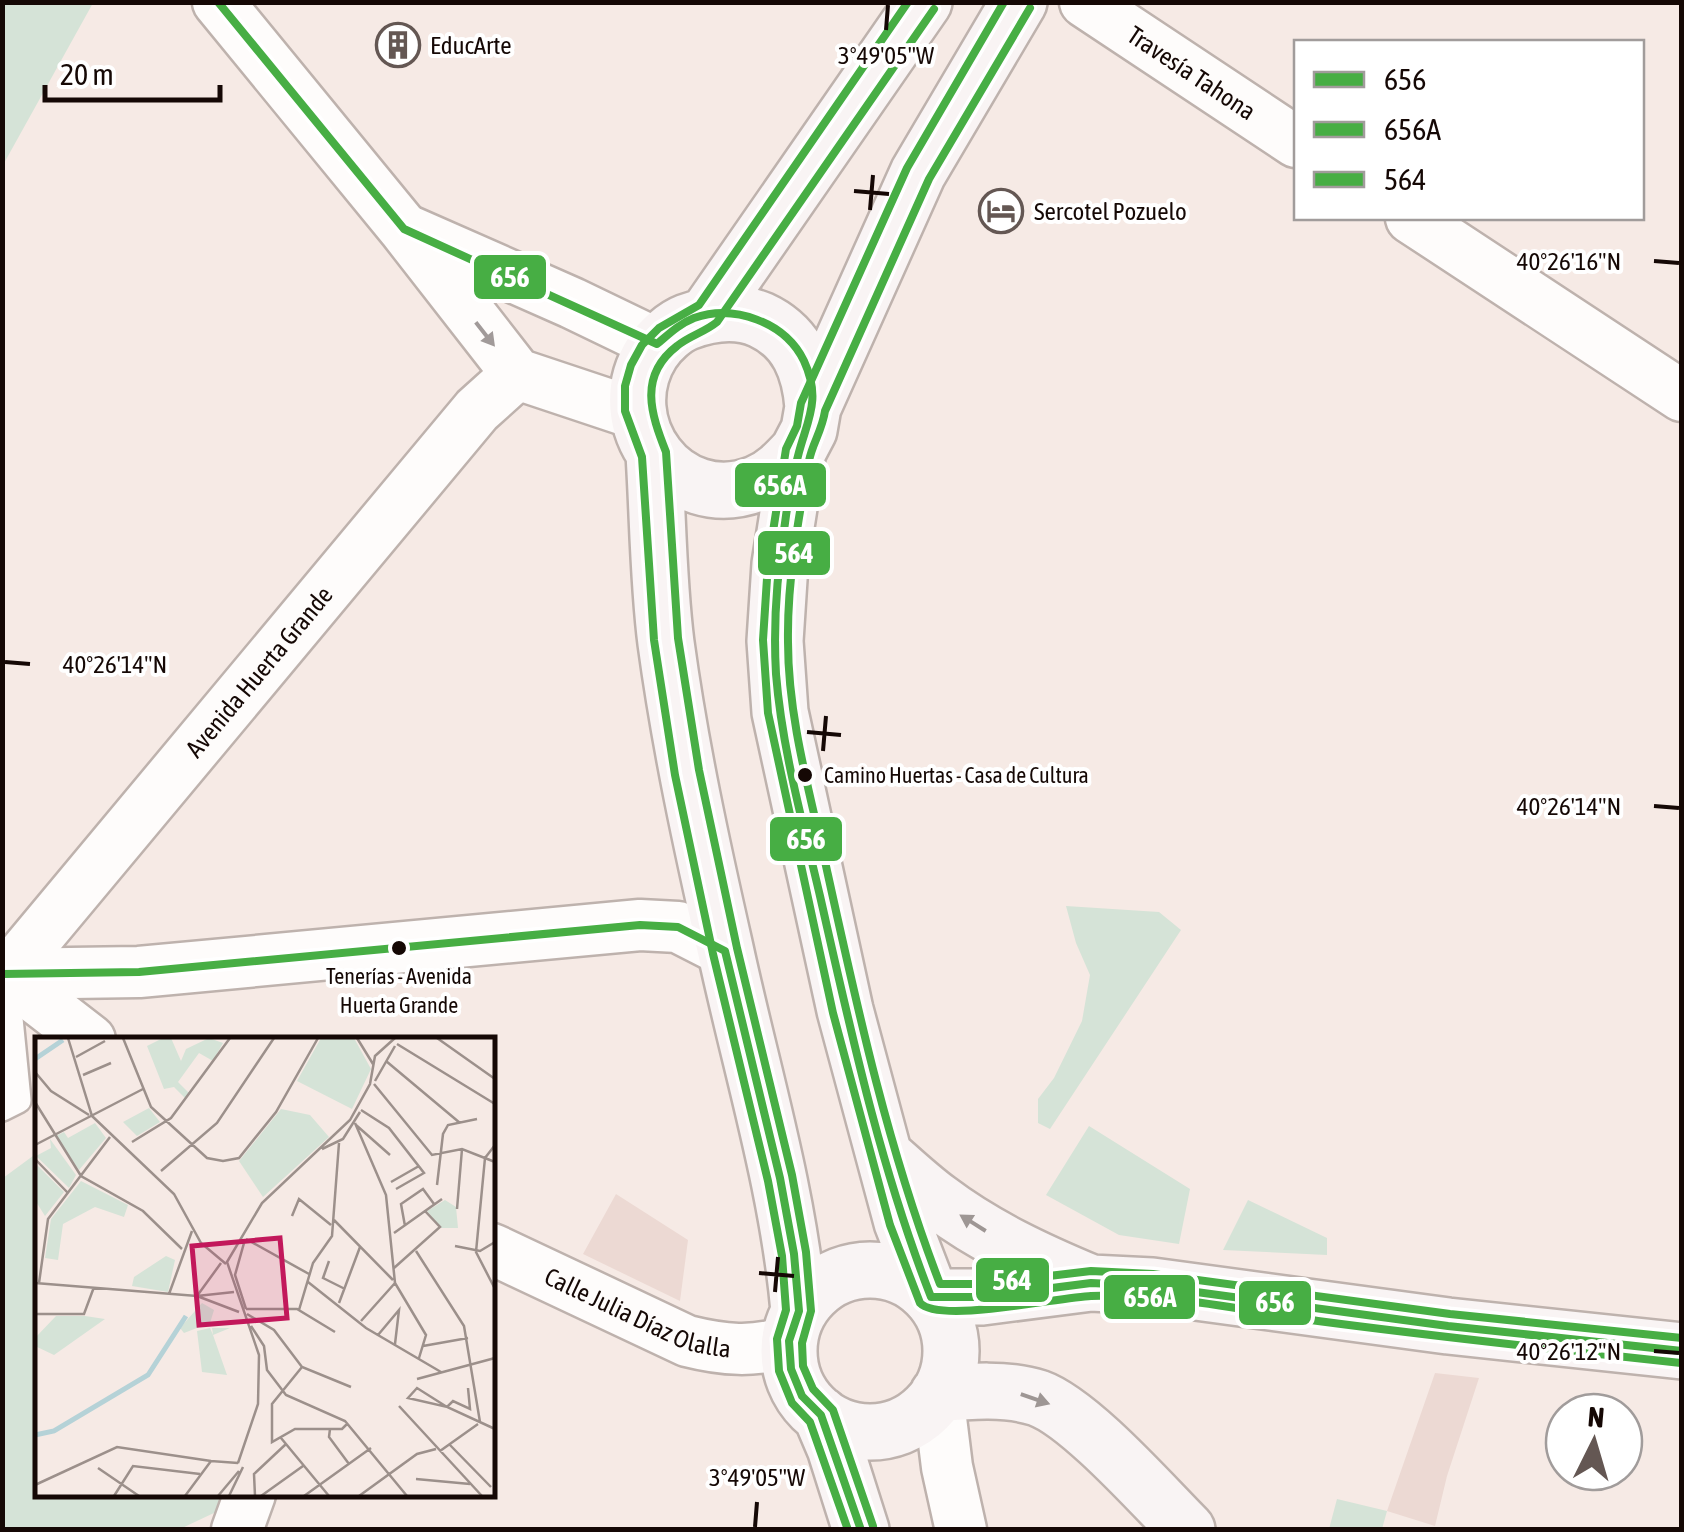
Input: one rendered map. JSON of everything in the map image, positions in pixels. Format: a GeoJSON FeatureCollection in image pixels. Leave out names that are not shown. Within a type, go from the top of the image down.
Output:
{"type":"FeatureCollection","features":[{"type":"Feature","properties":{"kind":"main road"},"geometry":{"type":"LineString","coordinates":[[708,314],[924,2]]}},
{"type":"Feature","properties":{"kind":"main road"},"geometry":{"type":"LineString","coordinates":[[646,434],[674,474],[699,486],[728,489],[755,484],[779,471],[806,429],[918,173],[1019,2]]}},
{"type":"Feature","properties":{"kind":"main road"},"geometry":{"type":"LineString","coordinates":[[734,313],[761,320],[784,334],[801,355],[811,380],[806,429],[780,564],[775,641],[780,712],[845,1010],[902,1222],[931,1297],[946,1323],[951,1351],[948,1373],[938,1394],[913,1419],[889,1430],[854,1430],[821,1415],[796,1386],[788,1354],[794,1326],[794,1254],[687,772],[666,640],[646,434],[637,390],[644,365],[657,344],[680,325],[708,314],[734,313]]}},
{"type":"Feature","properties":{"kind":"main road"},"geometry":{"type":"LineString","coordinates":[[884,1155],[938,1202],[986,1232],[1091,1283]]}},
{"type":"Feature","properties":{"kind":"main road"},"geometry":{"type":"LineString","coordinates":[[794,1326],[816,1290],[853,1271],[873,1270],[908,1280],[931,1297],[982,1297],[1091,1283],[1152,1286],[1448,1326],[1682,1351]]}},
{"type":"Feature","properties":{"kind":"main road"},"geometry":{"type":"LineString","coordinates":[[938,1394],[1017,1393],[1067,1413],[1187,1530]]}},
{"type":"Feature","properties":{"kind":"main road"},"geometry":{"type":"LineString","coordinates":[[821,1415],[836,1448],[861,1530]]}},
{"type":"Feature","properties":{"kind":"street"},"geometry":{"type":"LineString","coordinates":[[218,2],[517,374],[646,434]]}},
{"type":"Feature","properties":{"kind":"street","name":"Travesía Tahona"},"geometry":{"type":"LineString","coordinates":[[1086,2],[1294,141]]}},
{"type":"Feature","properties":{"kind":"street"},"geometry":{"type":"LineString","coordinates":[[1414,220],[1682,396]]}},
{"type":"Feature","properties":{"kind":"street"},"geometry":{"type":"LineString","coordinates":[[404,229],[657,344]]}},
{"type":"Feature","properties":{"kind":"street","name":"Avenida Huerta Grande"},"geometry":{"type":"LineString","coordinates":[[4,975],[477,410],[517,374]]}},
{"type":"Feature","properties":{"kind":"street"},"geometry":{"type":"LineString","coordinates":[[4,975],[139,972],[640,924],[678,927],[725,951]]}},
{"type":"Feature","properties":{"kind":"street"},"geometry":{"type":"LineString","coordinates":[[4,975],[86,1037]]}},
{"type":"Feature","properties":{"kind":"street","name":"Calle Julia Díaz Olalla"},"geometry":{"type":"LineString","coordinates":[[495,1251],[688,1341],[718,1348],[766,1348],[794,1326]]}},
{"type":"Feature","properties":{"kind":"street"},"geometry":{"type":"LineString","coordinates":[[938,1394],[947,1467],[961,1530]]}},
{"type":"Feature","properties":{"kind":"street"},"geometry":{"type":"LineString","coordinates":[[237,1530],[249,1497]]}},
{"type":"Feature","properties":{"kind":"lane"},"geometry":{"type":"LineString","coordinates":[[2,1108],[18,1100],[4,975]]}},
{"type":"Feature","properties":{"kind":"shaded area"},"geometry":{"type":"Polygon","coordinates":[[[616,1194],[688,1240],[680,1301],[583,1254],[616,1194]]]}},
{"type":"Feature","properties":{"kind":"shaded area"},"geometry":{"type":"Polygon","coordinates":[[[1435,1373],[1479,1378],[1435,1526],[1387,1511],[1435,1373]]]}},
{"type":"Feature","properties":{"kind":"green space"},"geometry":{"type":"Polygon","coordinates":[[[2,3],[93,3],[3,165],[2,3]]]}},
{"type":"Feature","properties":{"kind":"green space"},"geometry":{"type":"Polygon","coordinates":[[[1066,906],[1159,912],[1181,930],[1050,1129],[1038,1123],[1038,1099],[1054,1078],[1082,1021],[1090,975],[1066,906]]]}},
{"type":"Feature","properties":{"kind":"green space"},"geometry":{"type":"Polygon","coordinates":[[[1089,1126],[1190,1189],[1179,1244],[1119,1235],[1046,1195],[1089,1126]]]}},
{"type":"Feature","properties":{"kind":"green space"},"geometry":{"type":"Polygon","coordinates":[[[35,1154],[35,1497],[222,1497],[216,1512],[180,1529],[3,1529],[3,1178],[35,1154]]]}},
{"type":"Feature","properties":{"kind":"green space"},"geometry":{"type":"Polygon","coordinates":[[[1248,1200],[1327,1238],[1327,1255],[1223,1250],[1248,1200]]]}},
{"type":"Feature","properties":{"kind":"green space"},"geometry":{"type":"Polygon","coordinates":[[[1337,1499],[1387,1511],[1382,1529],[1329,1529],[1337,1499]]]}},
{"type":"Feature","properties":{"kind":"transit line","name":"656"},"geometry":{"type":"LineString","coordinates":[[218,2],[404,229],[657,344],[694,318],[725,313],[771,327],[795,347],[804,361],[812,399],[792,481],[780,561],[775,636],[779,702],[794,786],[868,1099],[896,1199],[931,1297],[982,1297],[1091,1283],[1152,1286],[1448,1326],[1682,1351]]}},
{"type":"Feature","properties":{"kind":"transit line","name":"564"},"geometry":{"type":"LineString","coordinates":[[848,1530],[810,1422],[792,1403],[779,1371],[777,1339],[786,1310],[782,1256],[675,775],[654,640],[642,457],[625,411],[625,386],[642,345],[659,328],[699,305],[908,2]]}},
{"type":"Feature","properties":{"kind":"transit line","name":"656A"},"geometry":{"type":"LineString","coordinates":[[1004,2],[907,168],[801,403],[797,426],[786,449],[768,563],[763,640],[768,713],[833,1013],[890,1225],[920,1303],[951,1311],[1091,1296],[1148,1297],[1363,1327],[1681,1363]]}},
{"type":"Feature","properties":{"kind":"transit line","name":"564"},"geometry":{"type":"LineString","coordinates":[[1030,8],[929,179],[825,411],[809,461],[789,597],[789,670],[807,783],[875,1078],[940,1284],[981,1284],[1091,1271],[1153,1274],[1450,1314],[1682,1338]]}},
{"type":"Feature","properties":{"kind":"transit line","name":"656A"},"geometry":{"type":"LineString","coordinates":[[873,1526],[833,1410],[813,1389],[803,1366],[802,1343],[811,1311],[806,1252],[792,1175],[699,770],[678,638],[666,452],[651,396],[652,383],[665,358],[717,322],[934,9]]}},
{"type":"Feature","properties":{"kind":"transit line","name":"656"},"geometry":{"type":"LineString","coordinates":[[2,974],[139,972],[640,925],[678,927],[725,951],[780,1178],[794,1254],[799,1311],[789,1341],[791,1369],[802,1396],[821,1415],[861,1530]]}},
{"type":"Feature","properties":{"kind":"place","name":"EducArte"},"geometry":{"type":"Point","coordinates":[398,45]}},
{"type":"Feature","properties":{"kind":"place","name":"Sercotel Pozuelo"},"geometry":{"type":"Point","coordinates":[1001,211]}},
{"type":"Feature","properties":{"kind":"place","name":"Camino Huertas - Casa de Cultura"},"geometry":{"type":"Point","coordinates":[805,775]}},
{"type":"Feature","properties":{"kind":"place","name":"Tenerías - Avenida Huerta Grande"},"geometry":{"type":"Point","coordinates":[399,948]}}]}
